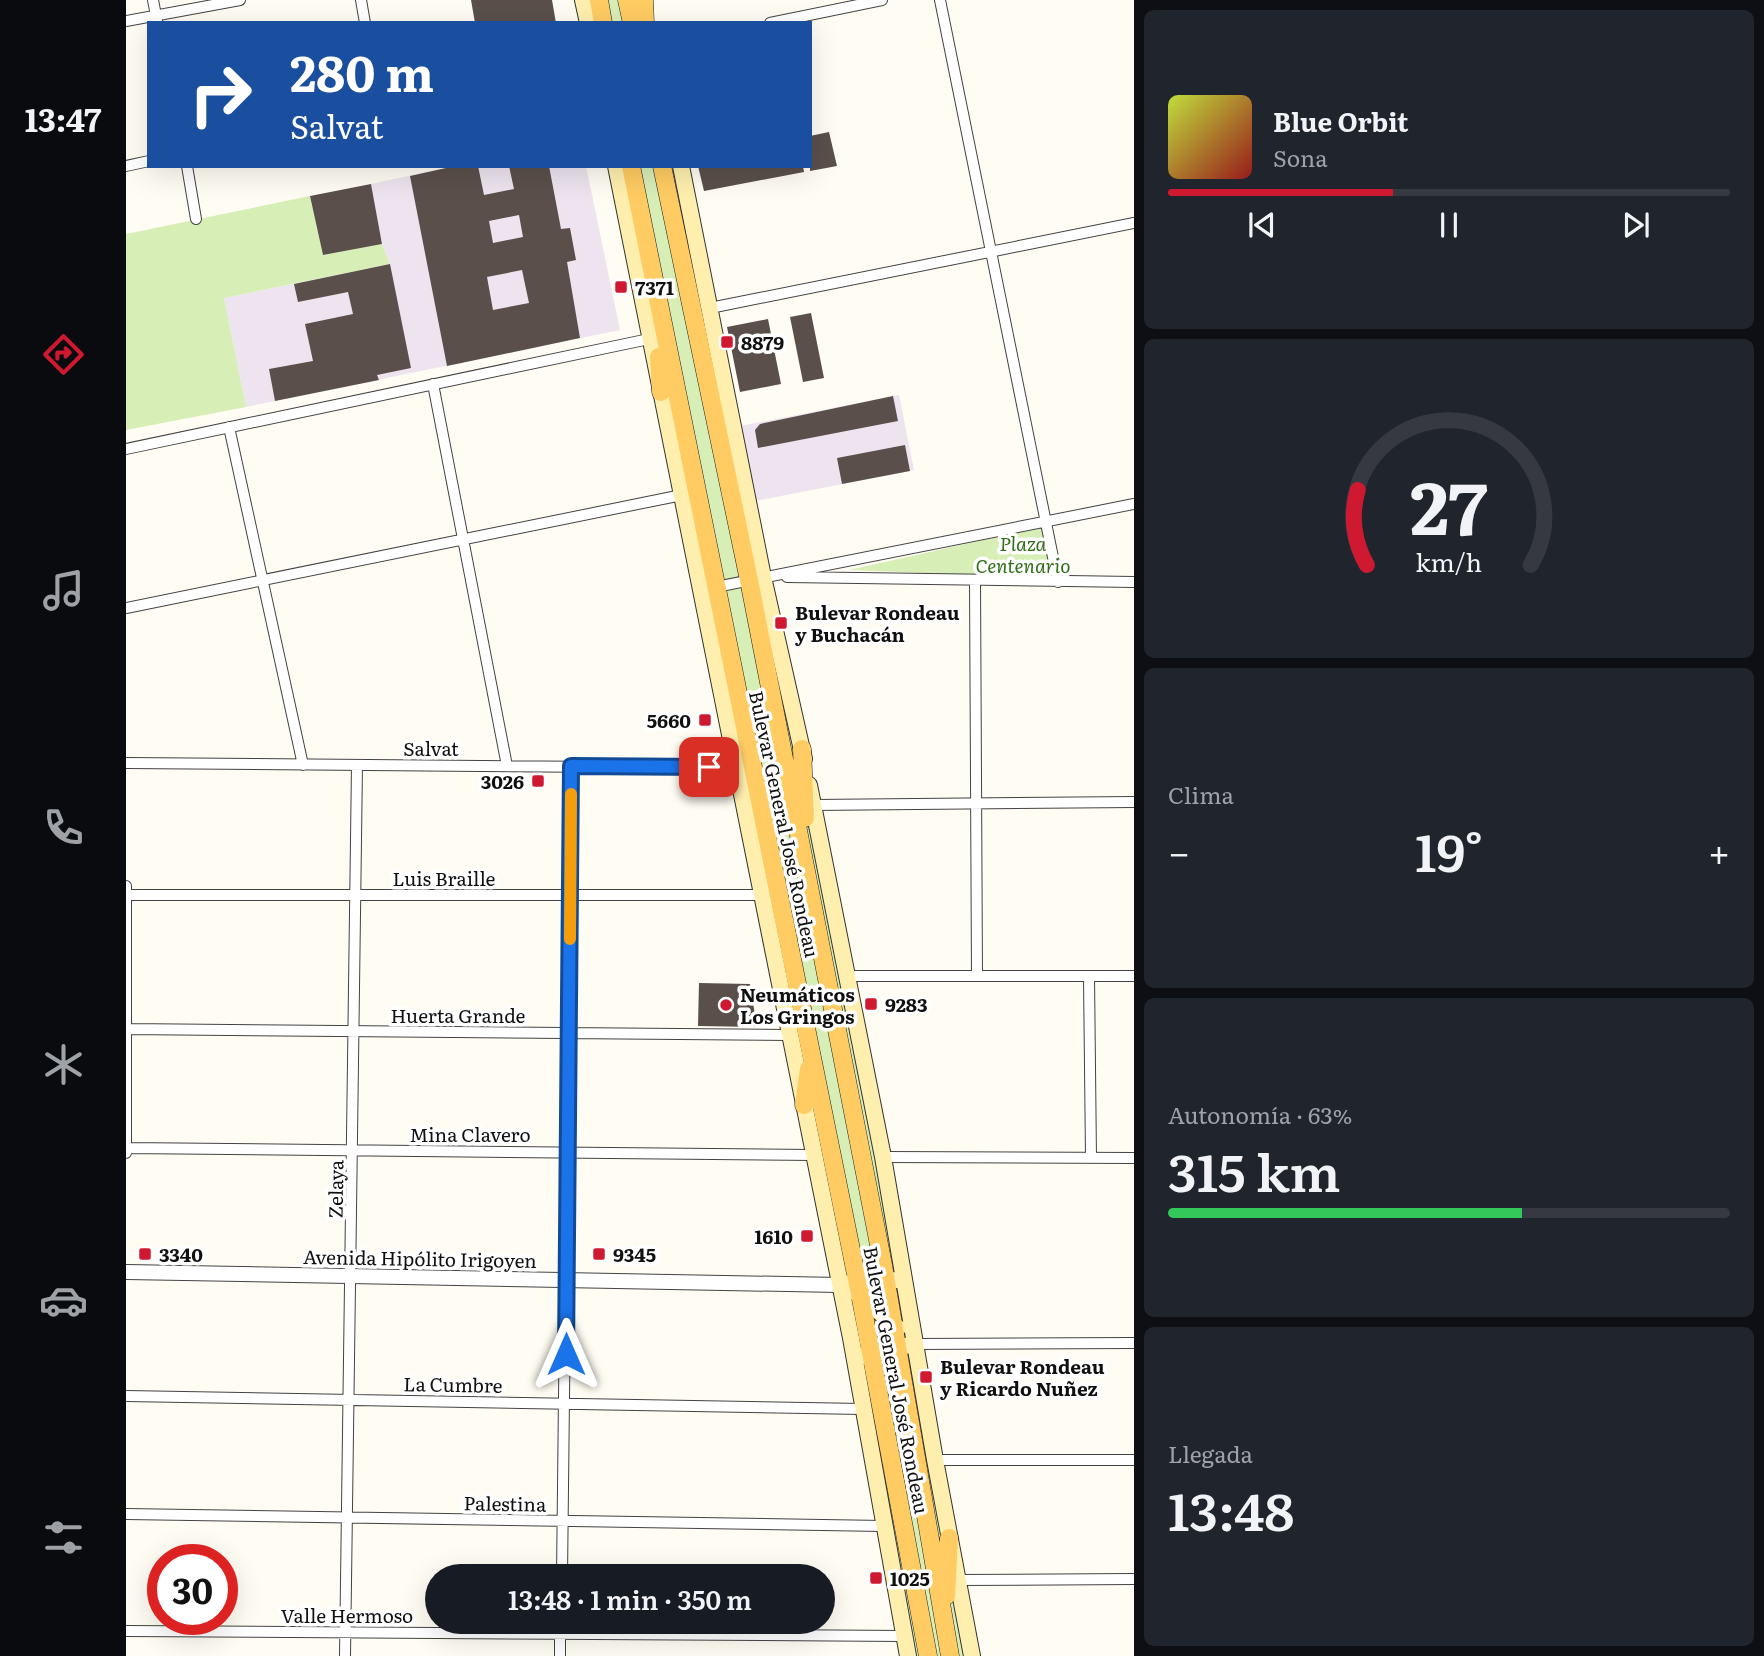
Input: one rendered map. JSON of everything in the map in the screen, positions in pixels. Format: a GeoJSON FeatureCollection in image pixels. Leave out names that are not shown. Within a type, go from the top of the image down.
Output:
{"type":"FeatureCollection","features":[{"type":"Feature","properties":{"kind":"main road"},"geometry":{"type":"LineString","coordinates":[[583,0],[588,21]]}},
{"type":"Feature","properties":{"kind":"main road"},"geometry":{"type":"LineString","coordinates":[[599,0],[603,21]]}},
{"type":"Feature","properties":{"kind":"main road"},"geometry":{"type":"LineString","coordinates":[[627,0],[632,21]]}},
{"type":"Feature","properties":{"kind":"main road"},"geometry":{"type":"LineString","coordinates":[[645,21],[646,0]]}},
{"type":"Feature","properties":{"kind":"main road"},"geometry":{"type":"LineString","coordinates":[[646,0],[651,21]]}},
{"type":"Feature","properties":{"kind":"main road","name":"Bulevar General José Rondeau"},"geometry":{"type":"LineString","coordinates":[[616,168],[682,495],[709,588],[859,1289],[863,1409],[908,1656]]}},
{"type":"Feature","properties":{"kind":"main road","name":"Bulevar General José Rondeau"},"geometry":{"type":"LineString","coordinates":[[631,168],[709,588],[737,768],[839,1285],[863,1356],[928,1656]]}},
{"type":"Feature","properties":{"kind":"main road","name":"Bulevar General José Rondeau"},"geometry":{"type":"LineString","coordinates":[[662,168],[756,579],[802,749],[883,1157],[972,1656]]}},
{"type":"Feature","properties":{"kind":"main road","name":"Bulevar General José Rondeau"},"geometry":{"type":"LineString","coordinates":[[681,168],[710,308],[807,877],[885,1281],[950,1656]]}},
{"type":"Feature","properties":{"kind":"main road"},"geometry":{"type":"LineString","coordinates":[[654,287],[662,392]]}},
{"type":"Feature","properties":{"kind":"main road"},"geometry":{"type":"LineString","coordinates":[[802,749],[807,877]]}},
{"type":"Feature","properties":{"kind":"main road"},"geometry":{"type":"LineString","coordinates":[[804,1105],[811,1055]]}},
{"type":"Feature","properties":{"kind":"main road"},"geometry":{"type":"LineString","coordinates":[[839,1285],[859,1289],[885,1281],[904,1280]]}},
{"type":"Feature","properties":{"kind":"main road"},"geometry":{"type":"LineString","coordinates":[[859,1289],[915,1344]]}},
{"type":"Feature","properties":{"kind":"main road"},"geometry":{"type":"LineString","coordinates":[[863,1356],[915,1344]]}},
{"type":"Feature","properties":{"kind":"main road"},"geometry":{"type":"LineString","coordinates":[[944,1627],[949,1538]]}},
{"type":"Feature","properties":{"kind":"street"},"geometry":{"type":"LineString","coordinates":[[153,0],[157,19]]}},
{"type":"Feature","properties":{"kind":"street"},"geometry":{"type":"LineString","coordinates":[[126,21],[157,19],[240,0]]}},
{"type":"Feature","properties":{"kind":"street"},"geometry":{"type":"LineString","coordinates":[[361,0],[365,21]]}},
{"type":"Feature","properties":{"kind":"street"},"geometry":{"type":"LineString","coordinates":[[780,21],[882,0]]}},
{"type":"Feature","properties":{"kind":"street"},"geometry":{"type":"LineString","coordinates":[[940,0],[1058,582]]}},
{"type":"Feature","properties":{"kind":"street"},"geometry":{"type":"LineString","coordinates":[[126,166],[147,161]]}},
{"type":"Feature","properties":{"kind":"street"},"geometry":{"type":"LineString","coordinates":[[187,168],[196,219]]}},
{"type":"Feature","properties":{"kind":"street"},"geometry":{"type":"LineString","coordinates":[[710,308],[1134,223]]}},
{"type":"Feature","properties":{"kind":"street"},"geometry":{"type":"LineString","coordinates":[[126,449],[649,339]]}},
{"type":"Feature","properties":{"kind":"street"},"geometry":{"type":"LineString","coordinates":[[433,384],[507,766]]}},
{"type":"Feature","properties":{"kind":"street"},"geometry":{"type":"LineString","coordinates":[[229,427],[303,765]]}},
{"type":"Feature","properties":{"kind":"street"},"geometry":{"type":"LineString","coordinates":[[126,608],[682,495]]}},
{"type":"Feature","properties":{"kind":"street"},"geometry":{"type":"LineString","coordinates":[[709,588],[822,571],[1134,503]]}},
{"type":"Feature","properties":{"kind":"street"},"geometry":{"type":"LineString","coordinates":[[822,571],[975,581],[1134,583]]}},
{"type":"Feature","properties":{"kind":"street"},"geometry":{"type":"LineString","coordinates":[[975,581],[977,975]]}},
{"type":"Feature","properties":{"kind":"street","name":"Salvat"},"geometry":{"type":"LineString","coordinates":[[126,763],[737,768]]}},
{"type":"Feature","properties":{"kind":"street","name":"Zelaya"},"geometry":{"type":"LineString","coordinates":[[345,1656],[357,765]]}},
{"type":"Feature","properties":{"kind":"street"},"geometry":{"type":"LineString","coordinates":[[563,1564],[571,766]]}},
{"type":"Feature","properties":{"kind":"street"},"geometry":{"type":"LineString","coordinates":[[813,805],[1134,802]]}},
{"type":"Feature","properties":{"kind":"street"},"geometry":{"type":"LineString","coordinates":[[126,1154],[127,892]]}},
{"type":"Feature","properties":{"kind":"street","name":"Luis Braille"},"geometry":{"type":"LineString","coordinates":[[127,892],[762,895]]}},
{"type":"Feature","properties":{"kind":"street"},"geometry":{"type":"LineString","coordinates":[[848,976],[1134,976]]}},
{"type":"Feature","properties":{"kind":"street"},"geometry":{"type":"LineString","coordinates":[[1089,976],[1091,1158]]}},
{"type":"Feature","properties":{"kind":"street","name":"Huerta Grande"},"geometry":{"type":"LineString","coordinates":[[127,1029],[790,1035]]}},
{"type":"Feature","properties":{"kind":"street","name":"Mina Clavero"},"geometry":{"type":"LineString","coordinates":[[126,1148],[814,1154]]}},
{"type":"Feature","properties":{"kind":"street"},"geometry":{"type":"LineString","coordinates":[[883,1157],[1134,1158]]}},
{"type":"Feature","properties":{"kind":"street","name":"Avenida Hipólito Irigoyen"},"geometry":{"type":"LineString","coordinates":[[126,1272],[839,1285]]}},
{"type":"Feature","properties":{"kind":"street"},"geometry":{"type":"LineString","coordinates":[[915,1344],[1134,1343]]}},
{"type":"Feature","properties":{"kind":"street","name":"La Cumbre"},"geometry":{"type":"LineString","coordinates":[[126,1396],[863,1409]]}},
{"type":"Feature","properties":{"kind":"street"},"geometry":{"type":"LineString","coordinates":[[935,1460],[1134,1460]]}},
{"type":"Feature","properties":{"kind":"street","name":"Palestina"},"geometry":{"type":"LineString","coordinates":[[126,1514],[883,1526]]}},
{"type":"Feature","properties":{"kind":"street"},"geometry":{"type":"LineString","coordinates":[[957,1580],[1134,1579]]}},
{"type":"Feature","properties":{"kind":"street","name":"Valle Hermoso"},"geometry":{"type":"LineString","coordinates":[[126,1631],[425,1631]]}},
{"type":"Feature","properties":{"kind":"street"},"geometry":{"type":"LineString","coordinates":[[560,1634],[560,1656]]}},
{"type":"Feature","properties":{"kind":"street","name":"Valle Hermoso"},"geometry":{"type":"LineString","coordinates":[[818,1634],[904,1636]]}},
{"type":"Feature","properties":{"kind":"shaded area"},"geometry":{"type":"Polygon","coordinates":[[[446,168],[586,168],[620,330],[246,407],[224,298],[390,264],[382,244],[371,184],[446,168]]]}},
{"type":"Feature","properties":{"kind":"shaded area"},"geometry":{"type":"Polygon","coordinates":[[[899,395],[914,470],[755,501],[740,426],[899,395]]]}},
{"type":"Feature","properties":{"kind":"green space"},"geometry":{"type":"Polygon","coordinates":[[[583,0],[647,0],[651,21],[588,21],[583,0]]]}},
{"type":"Feature","properties":{"kind":"green space"},"geometry":{"type":"Polygon","coordinates":[[[616,168],[681,168],[972,1656],[908,1656],[616,168]]]}},
{"type":"Feature","properties":{"kind":"green space"},"geometry":{"type":"Polygon","coordinates":[[[310,196],[323,255],[382,244],[390,264],[224,298],[246,407],[126,430],[126,234],[310,196]]]}},
{"type":"Feature","properties":{"kind":"green space","name":"Plaza Centenario"},"geometry":{"type":"Polygon","coordinates":[[[1042,527],[1053,578],[849,570],[1042,527]]]}},
{"type":"Feature","properties":{"kind":"building"},"geometry":{"type":"Polygon","coordinates":[[[471,0],[552,0],[556,21],[475,21],[471,0]]]}},
{"type":"Feature","properties":{"kind":"building"},"geometry":{"type":"Polygon","coordinates":[[[829,132],[837,166],[810,171],[812,136],[829,132]]]}},
{"type":"Feature","properties":{"kind":"building"},"geometry":{"type":"Polygon","coordinates":[[[446,168],[478,168],[484,195],[514,189],[509,168],[549,168],[561,229],[570,228],[576,260],[567,262],[580,338],[447,366],[410,176],[446,168]],[[519,215],[489,221],[493,243],[523,237],[519,215]],[[522,270],[487,277],[493,310],[529,303],[522,270]]]}},
{"type":"Feature","properties":{"kind":"building"},"geometry":{"type":"Polygon","coordinates":[[[698,168],[803,168],[804,172],[704,191],[698,168]]]}},
{"type":"Feature","properties":{"kind":"building"},"geometry":{"type":"Polygon","coordinates":[[[371,184],[382,244],[323,255],[310,196],[371,184]]]}},
{"type":"Feature","properties":{"kind":"building"},"geometry":{"type":"Polygon","coordinates":[[[390,264],[411,368],[377,375],[379,380],[275,401],[269,369],[313,361],[305,324],[353,314],[348,292],[298,302],[294,284],[390,264]]]}},
{"type":"Feature","properties":{"kind":"building"},"geometry":{"type":"Polygon","coordinates":[[[811,313],[824,378],[803,382],[790,317],[811,313]]]}},
{"type":"Feature","properties":{"kind":"building"},"geometry":{"type":"Polygon","coordinates":[[[768,319],[781,384],[740,392],[727,327],[768,319]]]}},
{"type":"Feature","properties":{"kind":"building"},"geometry":{"type":"Polygon","coordinates":[[[893,396],[898,421],[758,448],[755,430],[760,424],[893,396]]]}},
{"type":"Feature","properties":{"kind":"building"},"geometry":{"type":"Polygon","coordinates":[[[905,445],[910,471],[842,484],[837,458],[905,445]]]}},
{"type":"Feature","properties":{"kind":"building"},"geometry":{"type":"Polygon","coordinates":[[[699,983],[750,984],[757,1027],[698,1026],[699,983]]]}},
{"type":"Feature","properties":{"kind":"slow traffic"},"geometry":{"type":"LineString","coordinates":[[570,939],[571,794]]}},
{"type":"Feature","properties":{"kind":"place","name":"7371"},"geometry":{"type":"Point","coordinates":[621,287]}},
{"type":"Feature","properties":{"kind":"place","name":"8879"},"geometry":{"type":"Point","coordinates":[727,342]}},
{"type":"Feature","properties":{"kind":"place","name":"Bulevar Rondeau y Buchacán"},"geometry":{"type":"Point","coordinates":[781,623]}},
{"type":"Feature","properties":{"kind":"place","name":"5660"},"geometry":{"type":"Point","coordinates":[705,720]}},
{"type":"Feature","properties":{"kind":"place","name":"3026"},"geometry":{"type":"Point","coordinates":[538,781]}},
{"type":"Feature","properties":{"kind":"place","name":"9283"},"geometry":{"type":"Point","coordinates":[871,1004]}},
{"type":"Feature","properties":{"kind":"place","name":"Neumáticos Los Gringos"},"geometry":{"type":"Point","coordinates":[726,1005]}},
{"type":"Feature","properties":{"kind":"place","name":"1610"},"geometry":{"type":"Point","coordinates":[807,1236]}},
{"type":"Feature","properties":{"kind":"place","name":"3340"},"geometry":{"type":"Point","coordinates":[145,1254]}},
{"type":"Feature","properties":{"kind":"place","name":"9345"},"geometry":{"type":"Point","coordinates":[599,1254]}},
{"type":"Feature","properties":{"kind":"place","name":"Bulevar Rondeau y Ricardo Nuñez"},"geometry":{"type":"Point","coordinates":[926,1377]}},
{"type":"Feature","properties":{"kind":"place","name":"1025"},"geometry":{"type":"Point","coordinates":[876,1578]}},
{"type":"Feature","properties":{"kind":"route"},"geometry":{"type":"LineString","coordinates":[[566,1354],[571,766],[709,767]]}}]}
